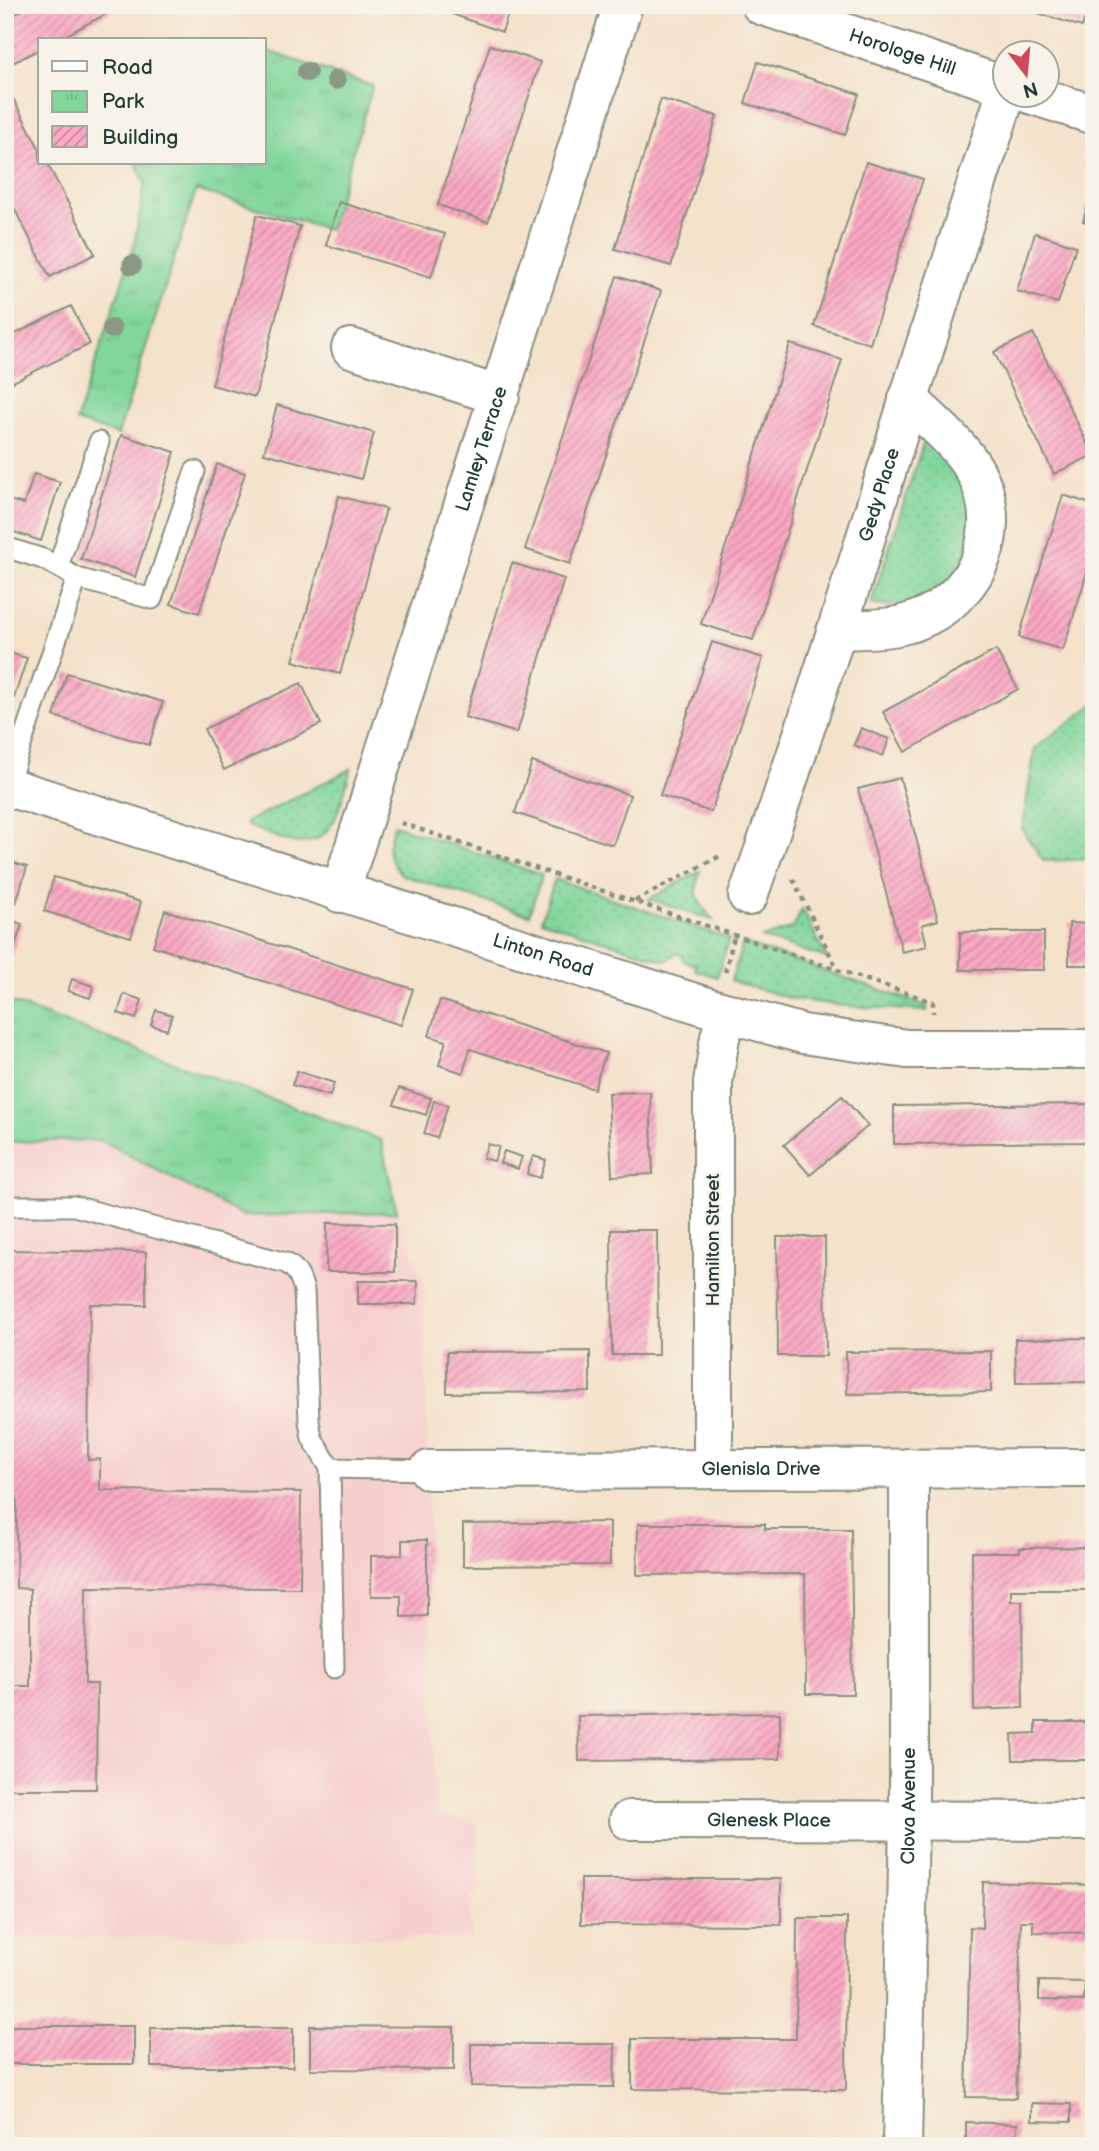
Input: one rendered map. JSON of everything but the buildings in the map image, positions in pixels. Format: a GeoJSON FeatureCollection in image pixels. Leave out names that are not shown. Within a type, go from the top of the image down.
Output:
{"type":"FeatureCollection","features":[{"type":"Feature","properties":{"kind":"street","name":"Lamley Terrace"},"geometry":{"type":"LineString","coordinates":[[340,893],[623,5]]}},
{"type":"Feature","properties":{"kind":"street","name":"Horologe Hill"},"geometry":{"type":"LineString","coordinates":[[761,5],[829,16],[990,80]]}},
{"type":"Feature","properties":{"kind":"street"},"geometry":{"type":"LineString","coordinates":[[1060,104],[1094,115]]}},
{"type":"Feature","properties":{"kind":"street","name":"Gedy Place"},"geometry":{"type":"LineString","coordinates":[[748,896],[838,630],[908,399],[1002,108]]}},
{"type":"Feature","properties":{"kind":"street"},"geometry":{"type":"LineString","coordinates":[[351,348],[500,396]]}},
{"type":"Feature","properties":{"kind":"street"},"geometry":{"type":"LineString","coordinates":[[838,630],[904,625],[934,612],[959,593],[984,556],[989,529],[983,490],[966,456],[908,399]]}},
{"type":"Feature","properties":{"kind":"street","name":"Linton Road"},"geometry":{"type":"LineString","coordinates":[[6,787],[340,893],[803,1034],[907,1049],[1094,1049]]}},
{"type":"Feature","properties":{"kind":"street","name":"Hamilton Street"},"geometry":{"type":"LineString","coordinates":[[713,1469],[713,1083],[721,1011]]}},
{"type":"Feature","properties":{"kind":"street","name":"Clova Avenue"},"geometry":{"type":"LineString","coordinates":[[902,2146],[909,1820],[909,1468]]}},
{"type":"Feature","properties":{"kind":"street","name":"Glenisla Drive"},"geometry":{"type":"LineString","coordinates":[[429,1470],[1094,1468]]}},
{"type":"Feature","properties":{"kind":"street","name":"Glenesk Place"},"geometry":{"type":"LineString","coordinates":[[629,1820],[1094,1821]]}},
{"type":"Feature","properties":{"kind":"lane"},"geometry":{"type":"LineString","coordinates":[[58,567],[99,442]]}},
{"type":"Feature","properties":{"kind":"lane"},"geometry":{"type":"LineString","coordinates":[[5,547],[43,559],[77,578],[152,599],[195,471]]}},
{"type":"Feature","properties":{"kind":"lane"},"geometry":{"type":"LineString","coordinates":[[6,787],[77,578]]}},
{"type":"Feature","properties":{"kind":"lane"},"geometry":{"type":"LineString","coordinates":[[5,1206],[74,1206],[286,1263],[300,1274],[304,1290],[309,1421],[312,1438],[330,1468],[334,1668]]}},
{"type":"Feature","properties":{"kind":"lane"},"geometry":{"type":"LineString","coordinates":[[330,1468],[429,1470]]}},
{"type":"Feature","properties":{"kind":"path"},"geometry":{"type":"LineString","coordinates":[[365,811],[933,1002],[933,1049]]}},
{"type":"Feature","properties":{"kind":"path"},"geometry":{"type":"LineString","coordinates":[[721,1011],[734,935],[748,896]]}},
{"type":"Feature","properties":{"kind":"shaded area"},"geometry":{"type":"Polygon","coordinates":[[[5,1000],[381,1140],[397,1212],[424,1283],[435,1815],[477,1822],[479,1892],[470,1897],[471,1938],[5,1937],[5,1000]]]}},
{"type":"Feature","properties":{"kind":"green space"},"geometry":{"type":"Polygon","coordinates":[[[266,51],[373,86],[329,230],[196,190],[118,435],[76,421],[134,246],[145,183],[136,164],[266,164],[266,51]]]}},
{"type":"Feature","properties":{"kind":"green space"},"geometry":{"type":"Polygon","coordinates":[[[924,441],[946,460],[970,501],[971,521],[964,558],[945,583],[923,598],[897,605],[871,604],[924,441]]]}},
{"type":"Feature","properties":{"kind":"green space"},"geometry":{"type":"Polygon","coordinates":[[[1094,704],[1094,859],[1044,861],[1022,830],[1035,748],[1094,704]]]}},
{"type":"Feature","properties":{"kind":"green space"},"geometry":{"type":"Polygon","coordinates":[[[351,769],[336,817],[322,836],[299,843],[247,826],[246,822],[351,769]]]}},
{"type":"Feature","properties":{"kind":"green space"},"geometry":{"type":"Polygon","coordinates":[[[394,825],[542,875],[529,915],[402,875],[392,863],[389,852],[389,840],[394,825]]]}},
{"type":"Feature","properties":{"kind":"green space"},"geometry":{"type":"Polygon","coordinates":[[[700,871],[698,898],[713,920],[649,899],[700,871]]]}},
{"type":"Feature","properties":{"kind":"green space"},"geometry":{"type":"Polygon","coordinates":[[[555,879],[729,939],[717,977],[695,970],[696,965],[684,961],[682,955],[676,953],[666,961],[541,920],[555,879]]]}},
{"type":"Feature","properties":{"kind":"green space"},"geometry":{"type":"Polygon","coordinates":[[[802,909],[827,958],[762,938],[793,928],[802,909]]]}},
{"type":"Feature","properties":{"kind":"green space"},"geometry":{"type":"Polygon","coordinates":[[[743,943],[927,1006],[927,1011],[844,1006],[793,999],[731,981],[743,943]]]}},
{"type":"Feature","properties":{"kind":"green space"},"geometry":{"type":"Polygon","coordinates":[[[5,1000],[381,1140],[397,1212],[243,1216],[101,1140],[5,1142],[5,1000]]]}}]}
